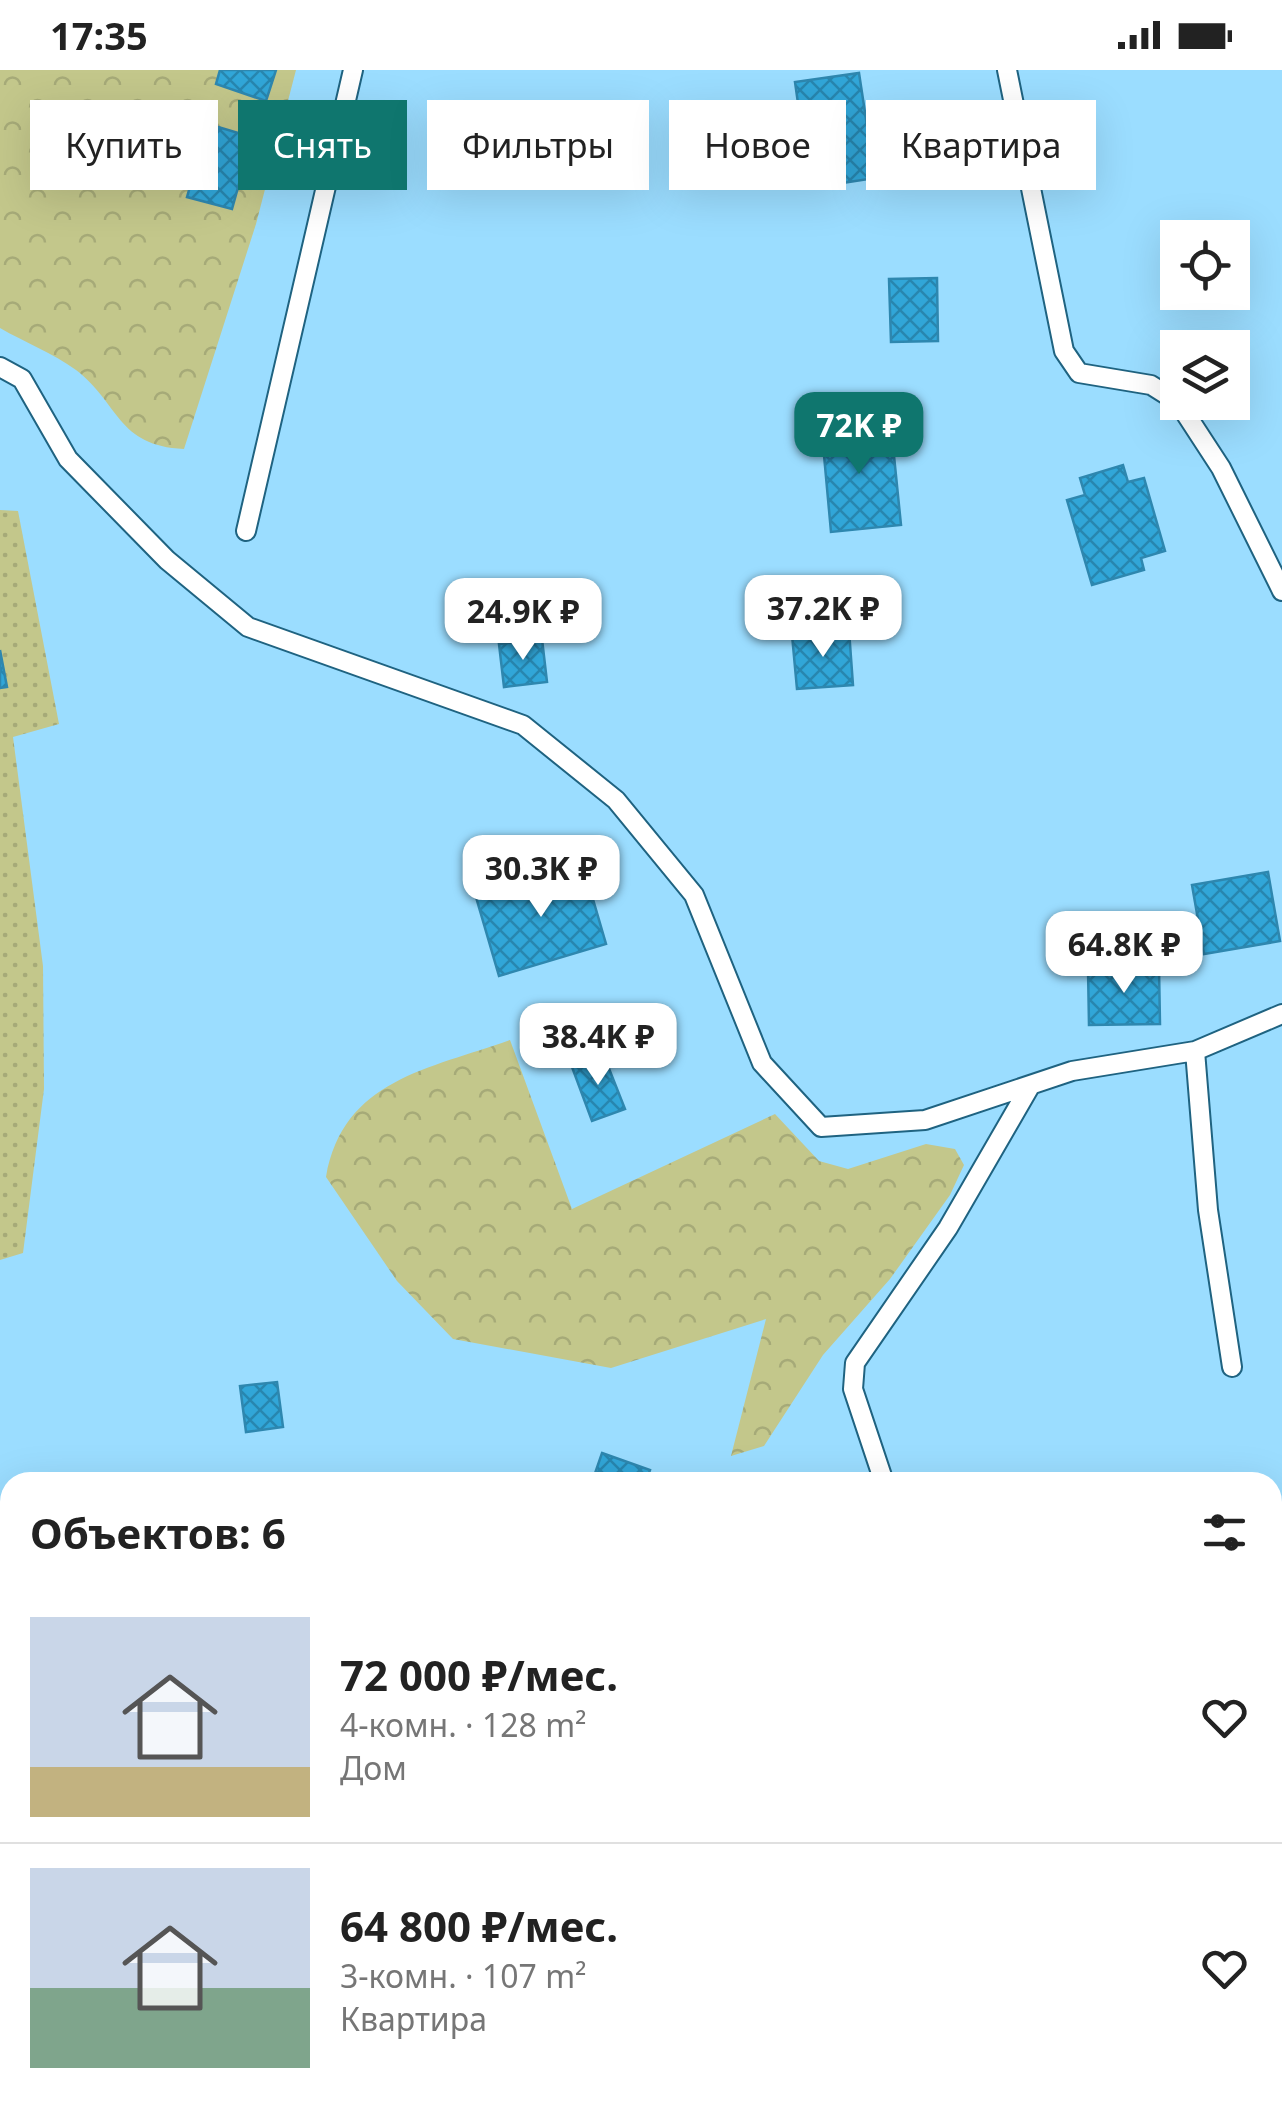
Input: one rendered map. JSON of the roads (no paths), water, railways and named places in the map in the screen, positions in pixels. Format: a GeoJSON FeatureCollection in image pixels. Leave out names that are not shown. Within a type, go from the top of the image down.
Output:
{"type":"FeatureCollection","features":[{"type":"Feature","properties":{"kind":"lane"},"geometry":{"type":"LineString","coordinates":[[246,531],[353,70]]}},
{"type":"Feature","properties":{"kind":"lane"},"geometry":{"type":"LineString","coordinates":[[1007,70],[1064,351],[1079,373],[1150,385],[1160,391]]}},
{"type":"Feature","properties":{"kind":"lane"},"geometry":{"type":"LineString","coordinates":[[0,367],[22,378],[68,459],[167,560],[248,627],[523,725],[616,800],[694,895],[762,1063],[821,1128],[925,1120],[1072,1071],[1194,1051],[1282,1014]]}},
{"type":"Feature","properties":{"kind":"lane"},"geometry":{"type":"LineString","coordinates":[[1190,420],[1221,468],[1282,591]]}},
{"type":"Feature","properties":{"kind":"lane"},"geometry":{"type":"LineString","coordinates":[[1194,1051],[1208,1210],[1232,1367]]}},
{"type":"Feature","properties":{"kind":"lane"},"geometry":{"type":"LineString","coordinates":[[881,1472],[853,1390],[856,1363],[948,1228],[1029,1088]]}}]}
